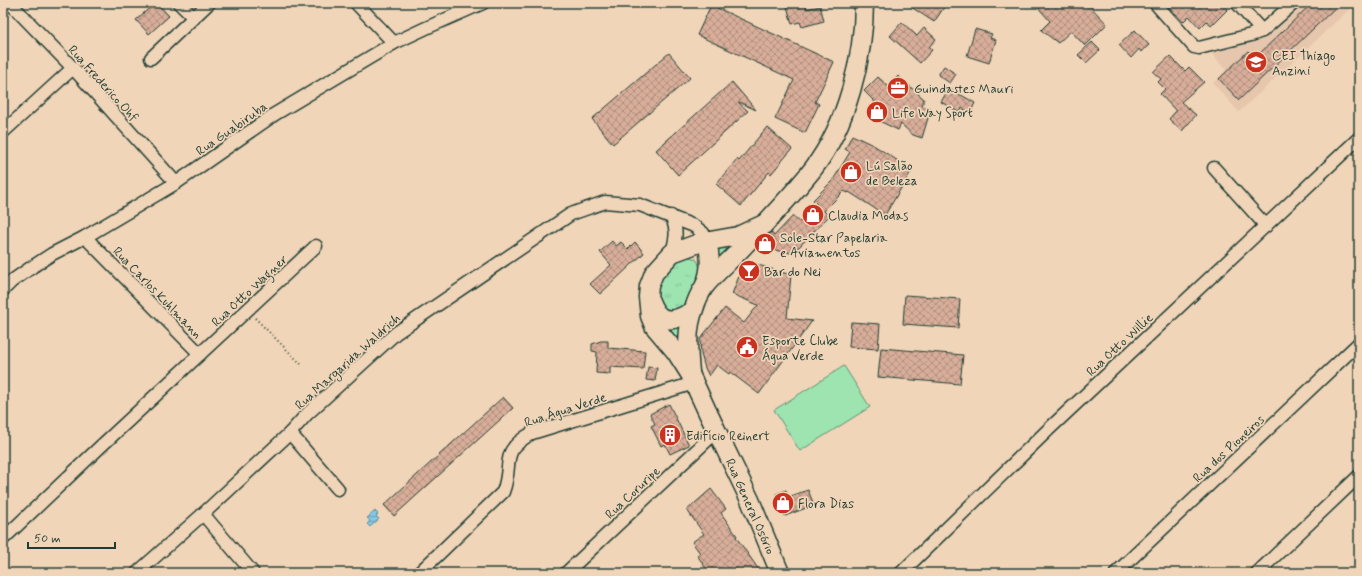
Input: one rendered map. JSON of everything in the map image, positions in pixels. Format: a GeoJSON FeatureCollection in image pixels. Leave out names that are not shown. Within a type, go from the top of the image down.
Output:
{"type":"FeatureCollection","features":[{"type":"Feature","properties":{"kind":"main road","name":"Rua General Osório"},"geometry":{"type":"LineString","coordinates":[[692,378],[688,350],[689,332],[693,311],[704,288],[814,168],[838,126],[849,98],[858,62],[864,20],[864,3]]}},
{"type":"Feature","properties":{"kind":"main road","name":"Rua General Osório"},"geometry":{"type":"LineString","coordinates":[[764,224],[709,249],[689,246],[672,253],[662,262],[654,273],[649,286],[648,297],[650,316],[654,326],[676,352],[692,378],[750,500],[780,573]]}},
{"type":"Feature","properties":{"kind":"main road"},"geometry":{"type":"LineString","coordinates":[[704,288],[709,271],[709,249]]}},
{"type":"Feature","properties":{"kind":"main road"},"geometry":{"type":"LineString","coordinates":[[648,297],[656,314],[671,321],[693,311]]}},
{"type":"Feature","properties":{"kind":"street"},"geometry":{"type":"LineString","coordinates":[[179,3],[194,18]]}},
{"type":"Feature","properties":{"kind":"street"},"geometry":{"type":"LineString","coordinates":[[151,58],[209,3]]}},
{"type":"Feature","properties":{"kind":"street"},"geometry":{"type":"LineString","coordinates":[[356,3],[394,43]]}},
{"type":"Feature","properties":{"kind":"street","name":"Rua Guabiruba"},"geometry":{"type":"LineString","coordinates":[[3,290],[12,281],[52,254],[85,237],[176,183],[275,114],[394,43],[483,3]]}},
{"type":"Feature","properties":{"kind":"street"},"geometry":{"type":"LineString","coordinates":[[1155,3],[1194,47],[1208,46],[1251,35],[1262,30],[1294,3]]}},
{"type":"Feature","properties":{"kind":"street"},"geometry":{"type":"LineString","coordinates":[[1237,3],[1262,30]]}},
{"type":"Feature","properties":{"kind":"street","name":"Rua Frederico Ohf"},"geometry":{"type":"LineString","coordinates":[[8,6],[73,68],[176,183]]}},
{"type":"Feature","properties":{"kind":"street"},"geometry":{"type":"LineString","coordinates":[[3,132],[73,68]]}},
{"type":"Feature","properties":{"kind":"street","name":"Rua Otto Willie"},"geometry":{"type":"LineString","coordinates":[[901,573],[1049,428],[1359,138]]}},
{"type":"Feature","properties":{"kind":"street"},"geometry":{"type":"LineString","coordinates":[[1214,168],[1266,226]]}},
{"type":"Feature","properties":{"kind":"street","name":"Rua Margarida Waldrich"},"geometry":{"type":"LineString","coordinates":[[137,573],[203,514],[290,433],[307,414],[396,333],[571,214],[605,202],[640,205],[694,226],[703,233],[709,249]]}},
{"type":"Feature","properties":{"kind":"street"},"geometry":{"type":"LineString","coordinates":[[671,216],[676,229],[672,253]]}},
{"type":"Feature","properties":{"kind":"street","name":"Rua Carlos Kuhlmann"},"geometry":{"type":"LineString","coordinates":[[3,540],[200,354],[85,237]]}},
{"type":"Feature","properties":{"kind":"street","name":"Rua Otto Wagner"},"geometry":{"type":"LineString","coordinates":[[200,354],[316,246]]}},
{"type":"Feature","properties":{"kind":"street","name":"Rua dos Pioneiros"},"geometry":{"type":"LineString","coordinates":[[1116,573],[1359,343]]}},
{"type":"Feature","properties":{"kind":"street","name":"Rua Água Verde"},"geometry":{"type":"LineString","coordinates":[[419,573],[503,492],[507,482],[509,458],[512,448],[520,440],[532,432],[692,378]]}},
{"type":"Feature","properties":{"kind":"street","name":"Rua Coruripe"},"geometry":{"type":"LineString","coordinates":[[566,573],[717,431]]}},
{"type":"Feature","properties":{"kind":"street"},"geometry":{"type":"LineString","coordinates":[[290,433],[338,489]]}},
{"type":"Feature","properties":{"kind":"street"},"geometry":{"type":"LineString","coordinates":[[1257,573],[1359,476]]}},
{"type":"Feature","properties":{"kind":"street"},"geometry":{"type":"LineString","coordinates":[[203,514],[253,572]]}},
{"type":"Feature","properties":{"kind":"path"},"geometry":{"type":"LineString","coordinates":[[248,309],[301,364]]}},
{"type":"Feature","properties":{"kind":"shaded area","name":"CEI Thiago Anzini"},"geometry":{"type":"Polygon","coordinates":[[[1307,3],[1356,3],[1239,112],[1213,83],[1226,70],[1211,53],[1268,36],[1307,3]]]}},
{"type":"Feature","properties":{"kind":"green space"},"geometry":{"type":"Polygon","coordinates":[[[739,243],[718,264],[717,247],[739,243]]]}},
{"type":"Feature","properties":{"kind":"green space"},"geometry":{"type":"Polygon","coordinates":[[[686,256],[696,259],[700,266],[700,275],[683,306],[678,311],[666,312],[658,303],[656,297],[659,282],[674,263],[686,256]]]}},
{"type":"Feature","properties":{"kind":"green space"},"geometry":{"type":"Polygon","coordinates":[[[680,327],[680,342],[677,342],[667,329],[680,327]]]}},
{"type":"Feature","properties":{"kind":"green space"},"geometry":{"type":"Polygon","coordinates":[[[844,366],[870,407],[800,451],[774,410],[844,366]]]}},
{"type":"Feature","properties":{"kind":"water"},"geometry":{"type":"Polygon","coordinates":[[[375,511],[378,514],[376,516],[379,519],[370,527],[367,524],[370,521],[367,518],[375,511]]]}},
{"type":"Feature","properties":{"kind":"building"},"geometry":{"type":"Polygon","coordinates":[[[155,3],[157,3],[169,16],[149,34],[136,20],[155,3]]]}},
{"type":"Feature","properties":{"kind":"building"},"geometry":{"type":"Polygon","coordinates":[[[786,3],[805,3],[807,9],[820,6],[824,21],[802,27],[800,22],[792,24],[786,3]]]}},
{"type":"Feature","properties":{"kind":"building"},"geometry":{"type":"Polygon","coordinates":[[[905,3],[947,3],[934,22],[905,3]]]}},
{"type":"Feature","properties":{"kind":"building"},"geometry":{"type":"Polygon","coordinates":[[[1034,3],[1087,3],[1107,24],[1085,46],[1071,31],[1058,43],[1041,30],[1050,21],[1034,3]]]}},
{"type":"Feature","properties":{"kind":"building"},"geometry":{"type":"Polygon","coordinates":[[[1166,3],[1222,3],[1228,9],[1211,26],[1207,21],[1200,28],[1189,16],[1183,22],[1166,3]]]}},
{"type":"Feature","properties":{"kind":"building"},"geometry":{"type":"Polygon","coordinates":[[[1312,3],[1340,3],[1239,100],[1219,79],[1248,51],[1255,58],[1312,3]]]}},
{"type":"Feature","properties":{"kind":"building"},"geometry":{"type":"Polygon","coordinates":[[[711,5],[834,62],[815,102],[819,104],[805,133],[775,119],[794,80],[697,35],[711,5]]]}},
{"type":"Feature","properties":{"kind":"building"},"geometry":{"type":"Polygon","coordinates":[[[902,22],[917,36],[924,28],[936,39],[929,47],[932,50],[920,63],[890,36],[902,22]]]}},
{"type":"Feature","properties":{"kind":"building"},"geometry":{"type":"Polygon","coordinates":[[[975,29],[992,34],[990,38],[996,40],[989,63],[967,56],[975,29]]]}},
{"type":"Feature","properties":{"kind":"building"},"geometry":{"type":"Polygon","coordinates":[[[1135,30],[1149,45],[1141,52],[1139,49],[1131,58],[1119,45],[1135,30]]]}},
{"type":"Feature","properties":{"kind":"building"},"geometry":{"type":"Polygon","coordinates":[[[1092,42],[1100,50],[1086,63],[1078,55],[1092,42]]]}},
{"type":"Feature","properties":{"kind":"building"},"geometry":{"type":"Polygon","coordinates":[[[669,53],[690,78],[613,144],[592,119],[669,53]]]}},
{"type":"Feature","properties":{"kind":"building"},"geometry":{"type":"Polygon","coordinates":[[[1170,56],[1185,71],[1189,67],[1204,82],[1181,102],[1196,115],[1182,131],[1169,119],[1176,111],[1160,94],[1165,89],[1158,82],[1161,79],[1153,72],[1170,56]]]}},
{"type":"Feature","properties":{"kind":"building"},"geometry":{"type":"Polygon","coordinates":[[[944,66],[956,74],[950,83],[938,75],[944,66]]]}},
{"type":"Feature","properties":{"kind":"building"},"geometry":{"type":"Polygon","coordinates":[[[898,76],[924,99],[922,106],[931,108],[922,138],[913,135],[901,124],[898,130],[869,116],[875,102],[864,91],[878,77],[889,87],[898,76]]]}},
{"type":"Feature","properties":{"kind":"building"},"geometry":{"type":"Polygon","coordinates":[[[732,82],[756,110],[739,102],[748,111],[678,175],[656,150],[732,82]]]}},
{"type":"Feature","properties":{"kind":"building"},"geometry":{"type":"Polygon","coordinates":[[[949,88],[975,103],[970,113],[962,108],[960,113],[941,102],[949,88]]]}},
{"type":"Feature","properties":{"kind":"building"},"geometry":{"type":"Polygon","coordinates":[[[767,127],[792,149],[771,174],[769,172],[741,206],[716,184],[737,159],[739,161],[767,127]]]}},
{"type":"Feature","properties":{"kind":"building"},"geometry":{"type":"Polygon","coordinates":[[[852,135],[875,146],[912,170],[885,215],[849,192],[844,191],[824,211],[829,216],[798,248],[797,247],[790,253],[758,247],[771,232],[774,236],[793,216],[800,222],[817,204],[813,200],[833,180],[850,152],[845,149],[852,135]]]}},
{"type":"Feature","properties":{"kind":"building"},"geometry":{"type":"Polygon","coordinates":[[[612,241],[616,246],[621,242],[628,249],[635,242],[644,253],[600,294],[590,284],[611,265],[600,252],[612,241]]]}},
{"type":"Feature","properties":{"kind":"building","name":"Esporte Clube Água Verde"},"geometry":{"type":"Polygon","coordinates":[[[745,261],[791,275],[787,318],[812,321],[759,394],[730,372],[729,374],[717,365],[709,376],[701,354],[700,339],[725,308],[744,323],[758,305],[732,294],[745,261]]]}},
{"type":"Feature","properties":{"kind":"building"},"geometry":{"type":"Polygon","coordinates":[[[905,295],[960,299],[958,328],[903,324],[905,295]]]}},
{"type":"Feature","properties":{"kind":"building"},"geometry":{"type":"Polygon","coordinates":[[[851,322],[880,324],[878,349],[849,347],[851,322]]]}},
{"type":"Feature","properties":{"kind":"building"},"geometry":{"type":"Polygon","coordinates":[[[601,341],[608,341],[608,348],[645,351],[643,369],[610,367],[610,374],[596,373],[597,352],[592,351],[592,344],[601,341]]]}},
{"type":"Feature","properties":{"kind":"building"},"geometry":{"type":"Polygon","coordinates":[[[881,348],[963,355],[960,384],[878,377],[881,348]]]}},
{"type":"Feature","properties":{"kind":"building"},"geometry":{"type":"Polygon","coordinates":[[[648,367],[657,368],[655,381],[646,380],[648,367]]]}},
{"type":"Feature","properties":{"kind":"building"},"geometry":{"type":"Polygon","coordinates":[[[503,397],[513,408],[394,516],[384,505],[503,397]]]}},
{"type":"Feature","properties":{"kind":"building","name":"Edifício Reinert"},"geometry":{"type":"Polygon","coordinates":[[[669,404],[689,445],[670,454],[665,444],[661,446],[651,426],[655,424],[650,414],[669,404]]]}},
{"type":"Feature","properties":{"kind":"building"},"geometry":{"type":"Polygon","coordinates":[[[711,489],[726,509],[721,513],[759,570],[754,573],[709,573],[697,555],[700,553],[692,542],[704,534],[687,510],[711,489]]]}},
{"type":"Feature","properties":{"kind":"building"},"geometry":{"type":"Polygon","coordinates":[[[786,490],[788,497],[808,490],[814,505],[785,516],[776,494],[786,490]]]}},
{"type":"Feature","properties":{"kind":"place","name":"CEI Thiago Anzini"},"geometry":{"type":"Point","coordinates":[1256,62]}},
{"type":"Feature","properties":{"kind":"place","name":"Guindastes Mauri"},"geometry":{"type":"Point","coordinates":[898,88]}},
{"type":"Feature","properties":{"kind":"place","name":"Life Way Sport"},"geometry":{"type":"Point","coordinates":[877,112]}},
{"type":"Feature","properties":{"kind":"place","name":"Lú Salão de Beleza"},"geometry":{"type":"Point","coordinates":[851,172]}},
{"type":"Feature","properties":{"kind":"place","name":"Claudia Modas"},"geometry":{"type":"Point","coordinates":[813,215]}},
{"type":"Feature","properties":{"kind":"place","name":"Sole-Star Papelaria e Aviamentos"},"geometry":{"type":"Point","coordinates":[765,244]}},
{"type":"Feature","properties":{"kind":"place","name":"Bar do Nei"},"geometry":{"type":"Point","coordinates":[749,271]}},
{"type":"Feature","properties":{"kind":"place","name":"Esporte Clube Água Verde"},"geometry":{"type":"Point","coordinates":[747,347]}},
{"type":"Feature","properties":{"kind":"place","name":"Edifício Reinert"},"geometry":{"type":"Point","coordinates":[670,435]}},
{"type":"Feature","properties":{"kind":"place","name":"Flora Dias"},"geometry":{"type":"Point","coordinates":[783,503]}}]}
